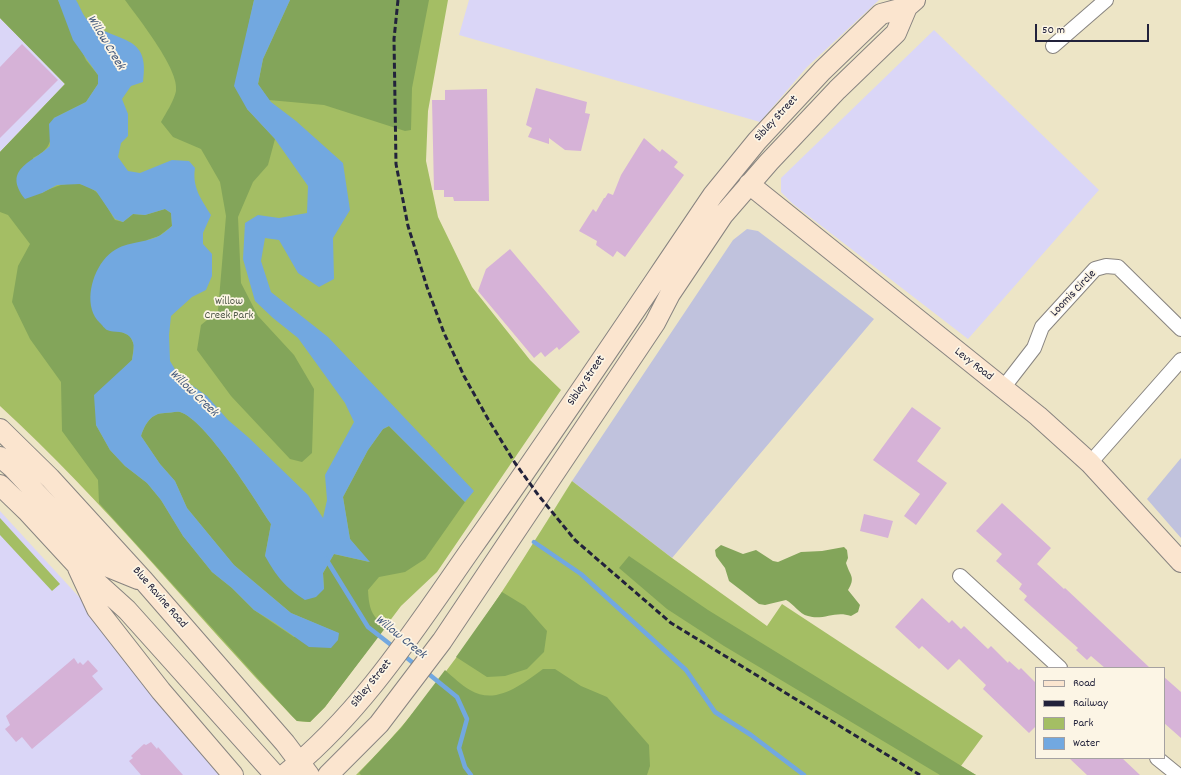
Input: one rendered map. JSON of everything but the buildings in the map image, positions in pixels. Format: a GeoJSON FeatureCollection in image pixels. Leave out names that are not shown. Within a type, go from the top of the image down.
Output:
{"type":"FeatureCollection","features":[{"type":"Feature","properties":{"kind":"street"},"geometry":{"type":"LineString","coordinates":[[1053,46],[1106,0]]}},
{"type":"Feature","properties":{"kind":"street","name":"Sibley Street"},"geometry":{"type":"LineString","coordinates":[[328,775],[379,724],[442,641],[656,323],[670,294],[723,215],[749,184],[837,90],[896,33],[911,4]]}},
{"type":"Feature","properties":{"kind":"street","name":"Sibley Street"},"geometry":{"type":"LineString","coordinates":[[284,775],[304,769],[387,667],[524,475],[713,195],[732,170],[822,71],[880,14],[911,4]]}},
{"type":"Feature","properties":{"kind":"street","name":"Levy Road"},"geometry":{"type":"LineString","coordinates":[[749,184],[935,335],[1003,388],[1090,463],[1181,562]]}},
{"type":"Feature","properties":{"kind":"street","name":"Loomis Circle"},"geometry":{"type":"LineString","coordinates":[[1003,388],[1034,348],[1042,327],[1095,270],[1106,266],[1118,267],[1181,329]]}},
{"type":"Feature","properties":{"kind":"street"},"geometry":{"type":"LineString","coordinates":[[1090,463],[1181,360]]}},
{"type":"Feature","properties":{"kind":"street","name":"Blue Ravine Road"},"geometry":{"type":"LineString","coordinates":[[0,429],[50,478],[144,581],[304,769]]}},
{"type":"Feature","properties":{"kind":"street"},"geometry":{"type":"LineString","coordinates":[[0,457],[101,562],[106,566],[144,581]]}},
{"type":"Feature","properties":{"kind":"street"},"geometry":{"type":"LineString","coordinates":[[0,485],[28,511],[75,562],[127,610],[275,775]]}},
{"type":"Feature","properties":{"kind":"street"},"geometry":{"type":"LineString","coordinates":[[75,562],[97,609],[161,690],[234,775]]}},
{"type":"Feature","properties":{"kind":"street"},"geometry":{"type":"LineString","coordinates":[[960,576],[1059,667]]}},
{"type":"Feature","properties":{"kind":"street"},"geometry":{"type":"LineString","coordinates":[[1158,759],[1178,775]]}},
{"type":"Feature","properties":{"kind":"shaded area"},"geometry":{"type":"Polygon","coordinates":[[[469,0],[879,0],[807,67],[760,122],[459,35],[469,0]]]}},
{"type":"Feature","properties":{"kind":"shaded area"},"geometry":{"type":"Polygon","coordinates":[[[0,18],[65,84],[0,152],[0,18]]]}},
{"type":"Feature","properties":{"kind":"shaded area"},"geometry":{"type":"Polygon","coordinates":[[[934,30],[1099,190],[968,339],[793,204],[781,192],[781,178],[934,30]]]}},
{"type":"Feature","properties":{"kind":"shaded area"},"geometry":{"type":"Polygon","coordinates":[[[747,229],[758,231],[874,319],[672,558],[572,481],[733,240],[747,229]]]}},
{"type":"Feature","properties":{"kind":"shaded area"},"geometry":{"type":"Polygon","coordinates":[[[1181,458],[1181,538],[1147,499],[1181,458]]]}},
{"type":"Feature","properties":{"kind":"shaded area"},"geometry":{"type":"Polygon","coordinates":[[[0,511],[103,623],[229,775],[0,775],[0,511]]]}},
{"type":"Feature","properties":{"kind":"green space","name":"Willow Creek Park"},"geometry":{"type":"Polygon","coordinates":[[[0,0],[448,0],[428,111],[426,161],[438,217],[472,287],[530,360],[561,390],[437,572],[401,606],[325,707],[310,722],[297,721],[291,715],[76,480],[0,406],[0,152],[65,84],[0,18],[0,0]]]}},
{"type":"Feature","properties":{"kind":"green space"},"geometry":{"type":"Polygon","coordinates":[[[0,0],[58,0],[86,60],[98,75],[98,84],[86,102],[54,118],[48,146],[40,154],[33,158],[42,193],[55,187],[68,184],[89,187],[103,200],[115,220],[123,222],[133,214],[145,215],[165,209],[171,213],[172,226],[159,236],[147,240],[106,329],[120,331],[130,336],[134,345],[132,360],[115,377],[96,425],[110,450],[125,466],[147,483],[161,500],[183,536],[212,572],[232,588],[254,610],[294,637],[338,633],[291,613],[234,565],[187,508],[175,481],[160,464],[141,436],[144,427],[149,420],[160,413],[180,412],[191,418],[216,445],[229,462],[271,524],[265,556],[324,589],[323,573],[334,554],[369,562],[350,539],[343,497],[368,450],[383,429],[389,426],[465,502],[425,559],[405,572],[379,577],[368,590],[370,607],[377,619],[386,627],[325,707],[310,722],[297,721],[291,715],[99,503],[98,480],[62,431],[61,382],[30,339],[12,302],[18,266],[30,244],[8,215],[0,212],[0,152],[65,84],[0,18],[0,0]]]}},
{"type":"Feature","properties":{"kind":"green space"},"geometry":{"type":"Polygon","coordinates":[[[125,0],[254,0],[246,37],[247,109],[275,139],[268,165],[253,182],[238,217],[241,283],[258,316],[294,355],[314,389],[312,453],[302,462],[290,459],[231,396],[197,350],[201,325],[218,311],[226,216],[220,182],[201,149],[173,137],[161,122],[170,107],[176,91],[172,70],[157,44],[125,0]]]}},
{"type":"Feature","properties":{"kind":"green space"},"geometry":{"type":"Polygon","coordinates":[[[290,0],[429,0],[412,88],[411,130],[405,131],[324,105],[269,100],[258,84],[263,59],[290,0]]]}},
{"type":"Feature","properties":{"kind":"green space"},"geometry":{"type":"Polygon","coordinates":[[[572,481],[672,558],[767,626],[782,604],[983,736],[961,766],[976,775],[356,775],[388,742],[446,672],[473,635],[572,481]]]}},
{"type":"Feature","properties":{"kind":"green space"},"geometry":{"type":"Polygon","coordinates":[[[0,518],[60,584],[52,591],[0,535],[0,518]]]}},
{"type":"Feature","properties":{"kind":"green space"},"geometry":{"type":"Polygon","coordinates":[[[721,545],[743,554],[756,550],[773,561],[778,562],[801,552],[822,551],[844,547],[847,550],[848,558],[846,563],[852,576],[852,582],[848,590],[860,605],[858,612],[851,616],[840,614],[813,617],[805,615],[786,600],[765,605],[759,604],[729,581],[725,568],[716,556],[715,550],[721,545]]]}},
{"type":"Feature","properties":{"kind":"green space"},"geometry":{"type":"Polygon","coordinates":[[[629,556],[708,610],[976,775],[940,775],[724,646],[667,609],[619,568],[629,556]]]}},
{"type":"Feature","properties":{"kind":"green space"},"geometry":{"type":"Polygon","coordinates":[[[502,592],[525,606],[547,631],[544,652],[527,669],[505,676],[487,677],[456,657],[502,592]]]}},
{"type":"Feature","properties":{"kind":"green space"},"geometry":{"type":"Polygon","coordinates":[[[543,669],[555,669],[581,686],[607,697],[649,745],[650,766],[647,775],[361,775],[359,773],[401,728],[445,670],[470,690],[489,696],[508,691],[518,686],[543,669]]]}},
{"type":"Feature","properties":{"kind":"water"},"geometry":{"type":"Polygon","coordinates":[[[58,0],[76,0],[83,14],[89,21],[99,28],[129,41],[142,55],[144,66],[143,82],[131,86],[122,99],[128,114],[128,136],[121,143],[118,157],[128,171],[140,173],[172,160],[189,161],[195,168],[194,175],[198,193],[211,215],[203,233],[203,244],[212,254],[212,276],[206,290],[192,297],[171,316],[169,335],[170,361],[179,376],[207,396],[228,420],[248,437],[308,495],[323,518],[327,500],[325,475],[354,422],[345,403],[298,338],[255,301],[243,259],[245,223],[258,215],[279,218],[307,213],[308,186],[275,139],[247,109],[234,86],[254,0],[290,0],[263,59],[258,84],[271,102],[296,121],[343,163],[350,210],[333,238],[334,279],[319,287],[298,273],[279,240],[265,238],[261,261],[271,292],[328,337],[474,491],[465,502],[389,426],[383,429],[368,450],[343,497],[350,539],[370,562],[334,554],[323,573],[324,589],[316,597],[305,600],[287,586],[278,576],[265,556],[271,524],[229,462],[216,445],[191,418],[180,412],[160,413],[149,420],[144,427],[141,436],[160,464],[175,481],[187,508],[234,565],[291,613],[339,633],[338,640],[331,648],[309,647],[254,610],[232,588],[212,572],[183,536],[161,500],[147,483],[125,466],[110,450],[96,425],[94,395],[132,360],[134,348],[132,339],[128,335],[122,332],[107,330],[95,317],[90,301],[92,284],[98,268],[109,254],[128,244],[149,240],[161,235],[172,226],[171,213],[165,209],[145,215],[133,214],[123,222],[115,219],[96,191],[80,184],[57,185],[42,193],[25,199],[19,189],[17,180],[18,174],[22,168],[50,146],[49,124],[54,118],[86,102],[98,84],[98,75],[73,40],[58,0]]]}},
{"type":"Feature","properties":{"kind":"waterway"},"geometry":{"type":"LineString","coordinates":[[534,542],[581,574],[686,670],[715,712],[751,735],[804,775]]}},
{"type":"Feature","properties":{"kind":"waterway","name":"Willow Creek"},"geometry":{"type":"LineString","coordinates":[[326,559],[368,627],[395,648]]}},
{"type":"Feature","properties":{"kind":"waterway","name":"Willow Creek"},"geometry":{"type":"LineString","coordinates":[[402,654],[417,666]]}},
{"type":"Feature","properties":{"kind":"waterway","name":"Willow Creek"},"geometry":{"type":"LineString","coordinates":[[425,671],[457,697],[467,719],[459,748],[465,767],[471,775]]}},
{"type":"Feature","properties":{"kind":"railway"},"geometry":{"type":"LineString","coordinates":[[398,0],[394,39],[396,164],[408,226],[427,287],[444,333],[464,376],[515,463],[539,496],[575,540],[671,623],[920,775]]}}]}
